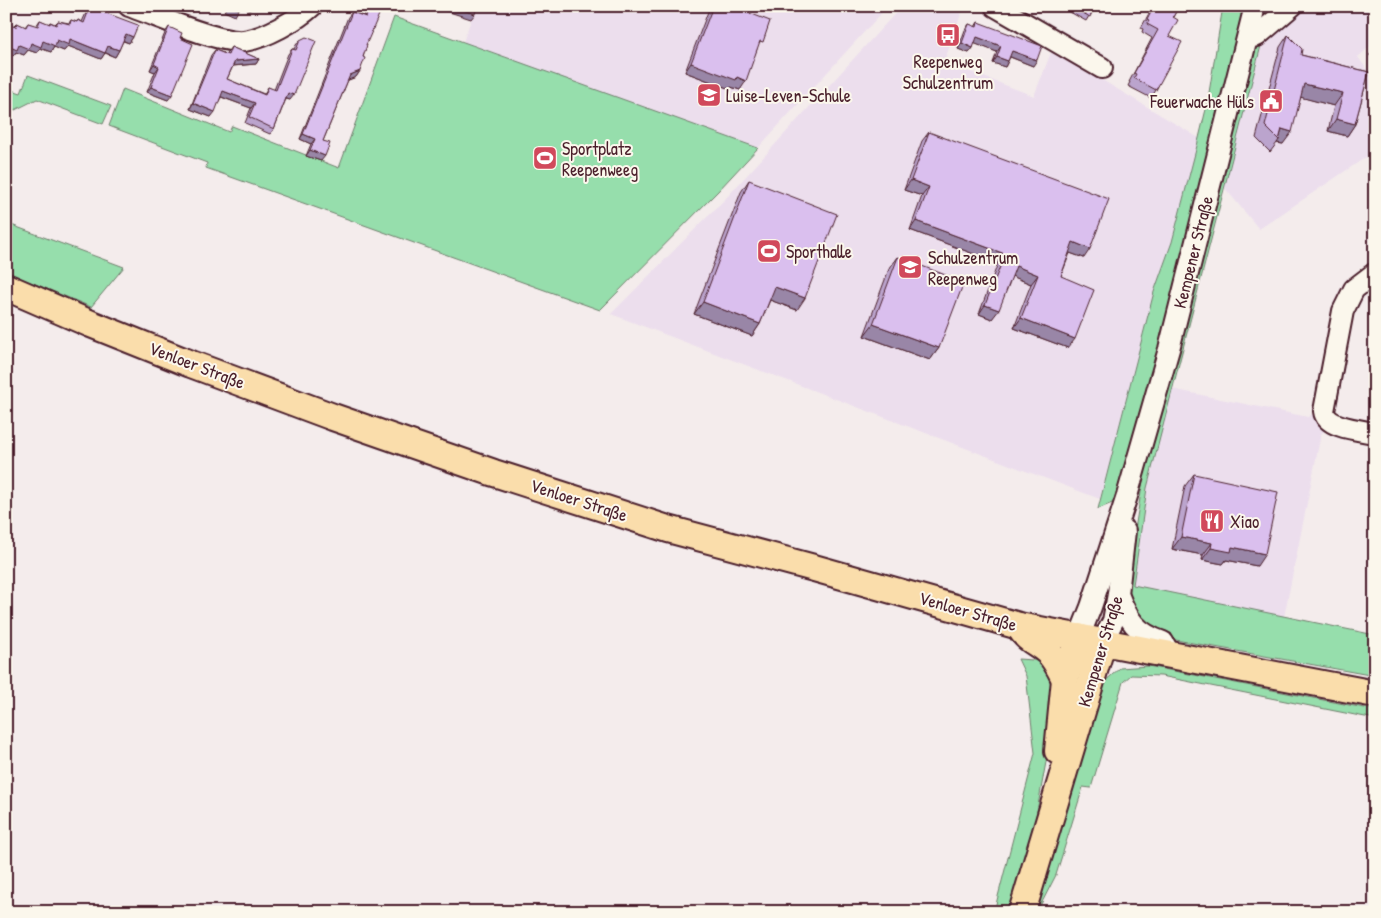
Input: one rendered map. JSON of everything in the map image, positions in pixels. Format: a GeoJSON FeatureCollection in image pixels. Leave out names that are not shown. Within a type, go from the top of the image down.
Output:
{"type":"FeatureCollection","features":[{"type":"Feature","properties":{"kind":"main road","name":"Venloer Straße"},"geometry":{"type":"LineString","coordinates":[[6,287],[90,324],[333,417],[494,473],[668,529],[1019,626],[1375,694]]}},
{"type":"Feature","properties":{"kind":"main road"},"geometry":{"type":"LineString","coordinates":[[1019,626],[1026,638],[1037,644],[1057,663],[1065,679]]}},
{"type":"Feature","properties":{"kind":"main road","name":"Kempener Straße"},"geometry":{"type":"LineString","coordinates":[[1054,801],[1065,679],[1091,639]]}},
{"type":"Feature","properties":{"kind":"main road","name":"Kempener Straße"},"geometry":{"type":"LineString","coordinates":[[1022,912],[1054,801],[1091,639]]}},
{"type":"Feature","properties":{"kind":"street"},"geometry":{"type":"LineString","coordinates":[[130,6],[208,34],[243,41],[269,33],[305,13],[312,6]]}},
{"type":"Feature","properties":{"kind":"street"},"geometry":{"type":"LineString","coordinates":[[995,6],[1102,68]]}},
{"type":"Feature","properties":{"kind":"street","name":"Kempener Straße"},"geometry":{"type":"LineString","coordinates":[[1091,639],[1091,607],[1127,496],[1169,349],[1255,6]]}},
{"type":"Feature","properties":{"kind":"street"},"geometry":{"type":"LineString","coordinates":[[1248,38],[1257,36],[1292,6]]}},
{"type":"Feature","properties":{"kind":"street"},"geometry":{"type":"LineString","coordinates":[[1375,274],[1354,289],[1343,311],[1324,411],[1325,416],[1332,423],[1375,433]]}},
{"type":"Feature","properties":{"kind":"street","name":"Kempener Straße"},"geometry":{"type":"LineString","coordinates":[[1091,639],[1113,621],[1127,514],[1127,496]]}},
{"type":"Feature","properties":{"kind":"street"},"geometry":{"type":"LineString","coordinates":[[1118,594],[1124,610],[1133,624],[1145,635],[1163,642],[1170,654]]}},
{"type":"Feature","properties":{"kind":"shaded area","name":"Luise-Leven-Schule"},"geometry":{"type":"Polygon","coordinates":[[[476,6],[888,6],[758,148],[463,42],[476,6]]]}},
{"type":"Feature","properties":{"kind":"shaded area","name":"Schulzentrum Reepenweg"},"geometry":{"type":"Polygon","coordinates":[[[902,6],[964,6],[944,62],[1034,96],[1052,50],[1199,138],[1172,242],[1154,292],[1100,499],[611,314],[726,198],[902,6]]]}},
{"type":"Feature","properties":{"kind":"shaded area"},"geometry":{"type":"Polygon","coordinates":[[[1299,6],[1375,6],[1375,42],[1358,57],[1375,81],[1375,151],[1259,229],[1224,187],[1263,38],[1299,6]]]}},
{"type":"Feature","properties":{"kind":"shaded area"},"geometry":{"type":"Polygon","coordinates":[[[1172,389],[1308,417],[1314,413],[1325,430],[1321,434],[1284,617],[1133,585],[1147,488],[1172,389]]]}},
{"type":"Feature","properties":{"kind":"green space"},"geometry":{"type":"Polygon","coordinates":[[[1223,6],[1248,6],[1140,425],[1117,501],[1098,509],[1154,292],[1172,242],[1199,138],[1207,105],[1223,6]]]}},
{"type":"Feature","properties":{"kind":"green space","name":"Sportplatz Reepenweeg"},"geometry":{"type":"Polygon","coordinates":[[[394,17],[758,148],[600,310],[206,168],[207,163],[109,126],[123,89],[229,132],[232,126],[339,168],[394,17]]]}},
{"type":"Feature","properties":{"kind":"green space"},"geometry":{"type":"Polygon","coordinates":[[[1263,38],[1147,488],[1133,585],[1375,635],[1375,676],[1165,638],[1149,632],[1127,604],[1126,585],[1147,455],[1252,46],[1263,38]]]}},
{"type":"Feature","properties":{"kind":"green space"},"geometry":{"type":"Polygon","coordinates":[[[28,75],[111,106],[103,124],[37,99],[15,110],[6,106],[6,88],[21,93],[28,75]]]}},
{"type":"Feature","properties":{"kind":"green space"},"geometry":{"type":"Polygon","coordinates":[[[6,223],[124,267],[91,307],[6,272],[6,223]]]}},
{"type":"Feature","properties":{"kind":"green space"},"geometry":{"type":"Polygon","coordinates":[[[1018,659],[1048,661],[1058,697],[1032,838],[1014,912],[994,912],[1035,753],[1026,676],[1018,659]]]}},
{"type":"Feature","properties":{"kind":"green space"},"geometry":{"type":"Polygon","coordinates":[[[1148,666],[1375,710],[1375,719],[1161,676],[1131,675],[1123,682],[1091,788],[1083,787],[1056,875],[1037,912],[1028,912],[1104,682],[1120,668],[1148,666]]]}},
{"type":"Feature","properties":{"kind":"building"},"geometry":{"type":"Polygon","coordinates":[[[370,6],[381,10],[366,45],[363,57],[365,58],[360,71],[350,75],[323,141],[330,143],[325,156],[310,150],[315,139],[303,134],[352,12],[366,17],[370,6]]]}},
{"type":"Feature","properties":{"kind":"building"},"geometry":{"type":"Polygon","coordinates":[[[452,6],[477,6],[475,14],[452,6]]]}},
{"type":"Feature","properties":{"kind":"building"},"geometry":{"type":"Polygon","coordinates":[[[713,6],[731,6],[770,21],[763,42],[760,41],[746,81],[737,77],[736,80],[691,63],[713,6]]]}},
{"type":"Feature","properties":{"kind":"building"},"geometry":{"type":"Polygon","coordinates":[[[1071,6],[1095,6],[1090,17],[1071,6]]]}},
{"type":"Feature","properties":{"kind":"building"},"geometry":{"type":"Polygon","coordinates":[[[1154,6],[1179,6],[1173,17],[1178,20],[1169,36],[1182,42],[1156,90],[1134,78],[1136,74],[1134,73],[1158,30],[1147,24],[1154,6]]]}},
{"type":"Feature","properties":{"kind":"building"},"geometry":{"type":"Polygon","coordinates":[[[90,7],[138,25],[133,37],[126,34],[119,50],[108,46],[105,53],[70,39],[69,45],[57,40],[55,46],[43,41],[41,47],[31,43],[29,49],[19,45],[17,50],[8,46],[6,49],[6,24],[16,27],[17,23],[26,27],[28,23],[38,26],[40,20],[56,25],[58,21],[70,24],[71,20],[77,22],[78,20],[84,23],[90,7]]]}},
{"type":"Feature","properties":{"kind":"building"},"geometry":{"type":"Polygon","coordinates":[[[978,22],[1042,46],[1037,60],[1012,51],[1008,61],[997,57],[1001,46],[977,37],[973,48],[962,43],[969,24],[977,27],[978,22]]]}},
{"type":"Feature","properties":{"kind":"building"},"geometry":{"type":"Polygon","coordinates":[[[169,27],[182,33],[180,38],[193,44],[172,95],[151,87],[159,67],[154,64],[169,27]]]}},
{"type":"Feature","properties":{"kind":"building"},"geometry":{"type":"Polygon","coordinates":[[[1288,35],[1302,49],[1301,55],[1369,72],[1355,124],[1336,119],[1343,93],[1304,84],[1292,132],[1282,129],[1279,140],[1265,126],[1288,35]]]}},
{"type":"Feature","properties":{"kind":"building"},"geometry":{"type":"Polygon","coordinates":[[[306,37],[316,41],[294,95],[288,93],[274,129],[249,117],[255,103],[223,91],[215,112],[193,103],[215,50],[228,55],[231,47],[259,59],[235,61],[227,79],[265,95],[268,87],[276,90],[292,49],[296,50],[300,40],[306,37]]]}},
{"type":"Feature","properties":{"kind":"building"},"geometry":{"type":"Polygon","coordinates":[[[929,132],[1109,199],[1090,249],[1073,242],[1061,276],[1094,290],[1075,339],[1021,318],[1038,275],[1016,266],[999,310],[985,305],[1005,254],[916,221],[929,187],[911,180],[929,132]]]}},
{"type":"Feature","properties":{"kind":"building","name":"Sporthalle"},"geometry":{"type":"Polygon","coordinates":[[[749,180],[837,214],[805,298],[775,287],[760,324],[703,302],[749,180]]]}},
{"type":"Feature","properties":{"kind":"building"},"geometry":{"type":"Polygon","coordinates":[[[898,257],[964,282],[939,348],[873,324],[898,257]]]}},
{"type":"Feature","properties":{"kind":"building"},"geometry":{"type":"Polygon","coordinates":[[[1194,474],[1278,492],[1265,554],[1232,547],[1231,552],[1211,548],[1212,543],[1181,537],[1194,474]]]}},
{"type":"Feature","properties":{"kind":"place","name":"Reepenweg Schulzentrum"},"geometry":{"type":"Point","coordinates":[948,35]}},
{"type":"Feature","properties":{"kind":"place","name":"Luise-Leven-Schule"},"geometry":{"type":"Point","coordinates":[709,95]}},
{"type":"Feature","properties":{"kind":"place","name":"Feuerwache Hüls"},"geometry":{"type":"Point","coordinates":[1271,101]}},
{"type":"Feature","properties":{"kind":"place","name":"Sportplatz Reepenweeg"},"geometry":{"type":"Point","coordinates":[545,158]}},
{"type":"Feature","properties":{"kind":"place","name":"Sporthalle"},"geometry":{"type":"Point","coordinates":[769,251]}},
{"type":"Feature","properties":{"kind":"place","name":"Schulzentrum Reepenweg"},"geometry":{"type":"Point","coordinates":[910,267]}},
{"type":"Feature","properties":{"kind":"place","name":"Xiao"},"geometry":{"type":"Point","coordinates":[1212,521]}}]}
